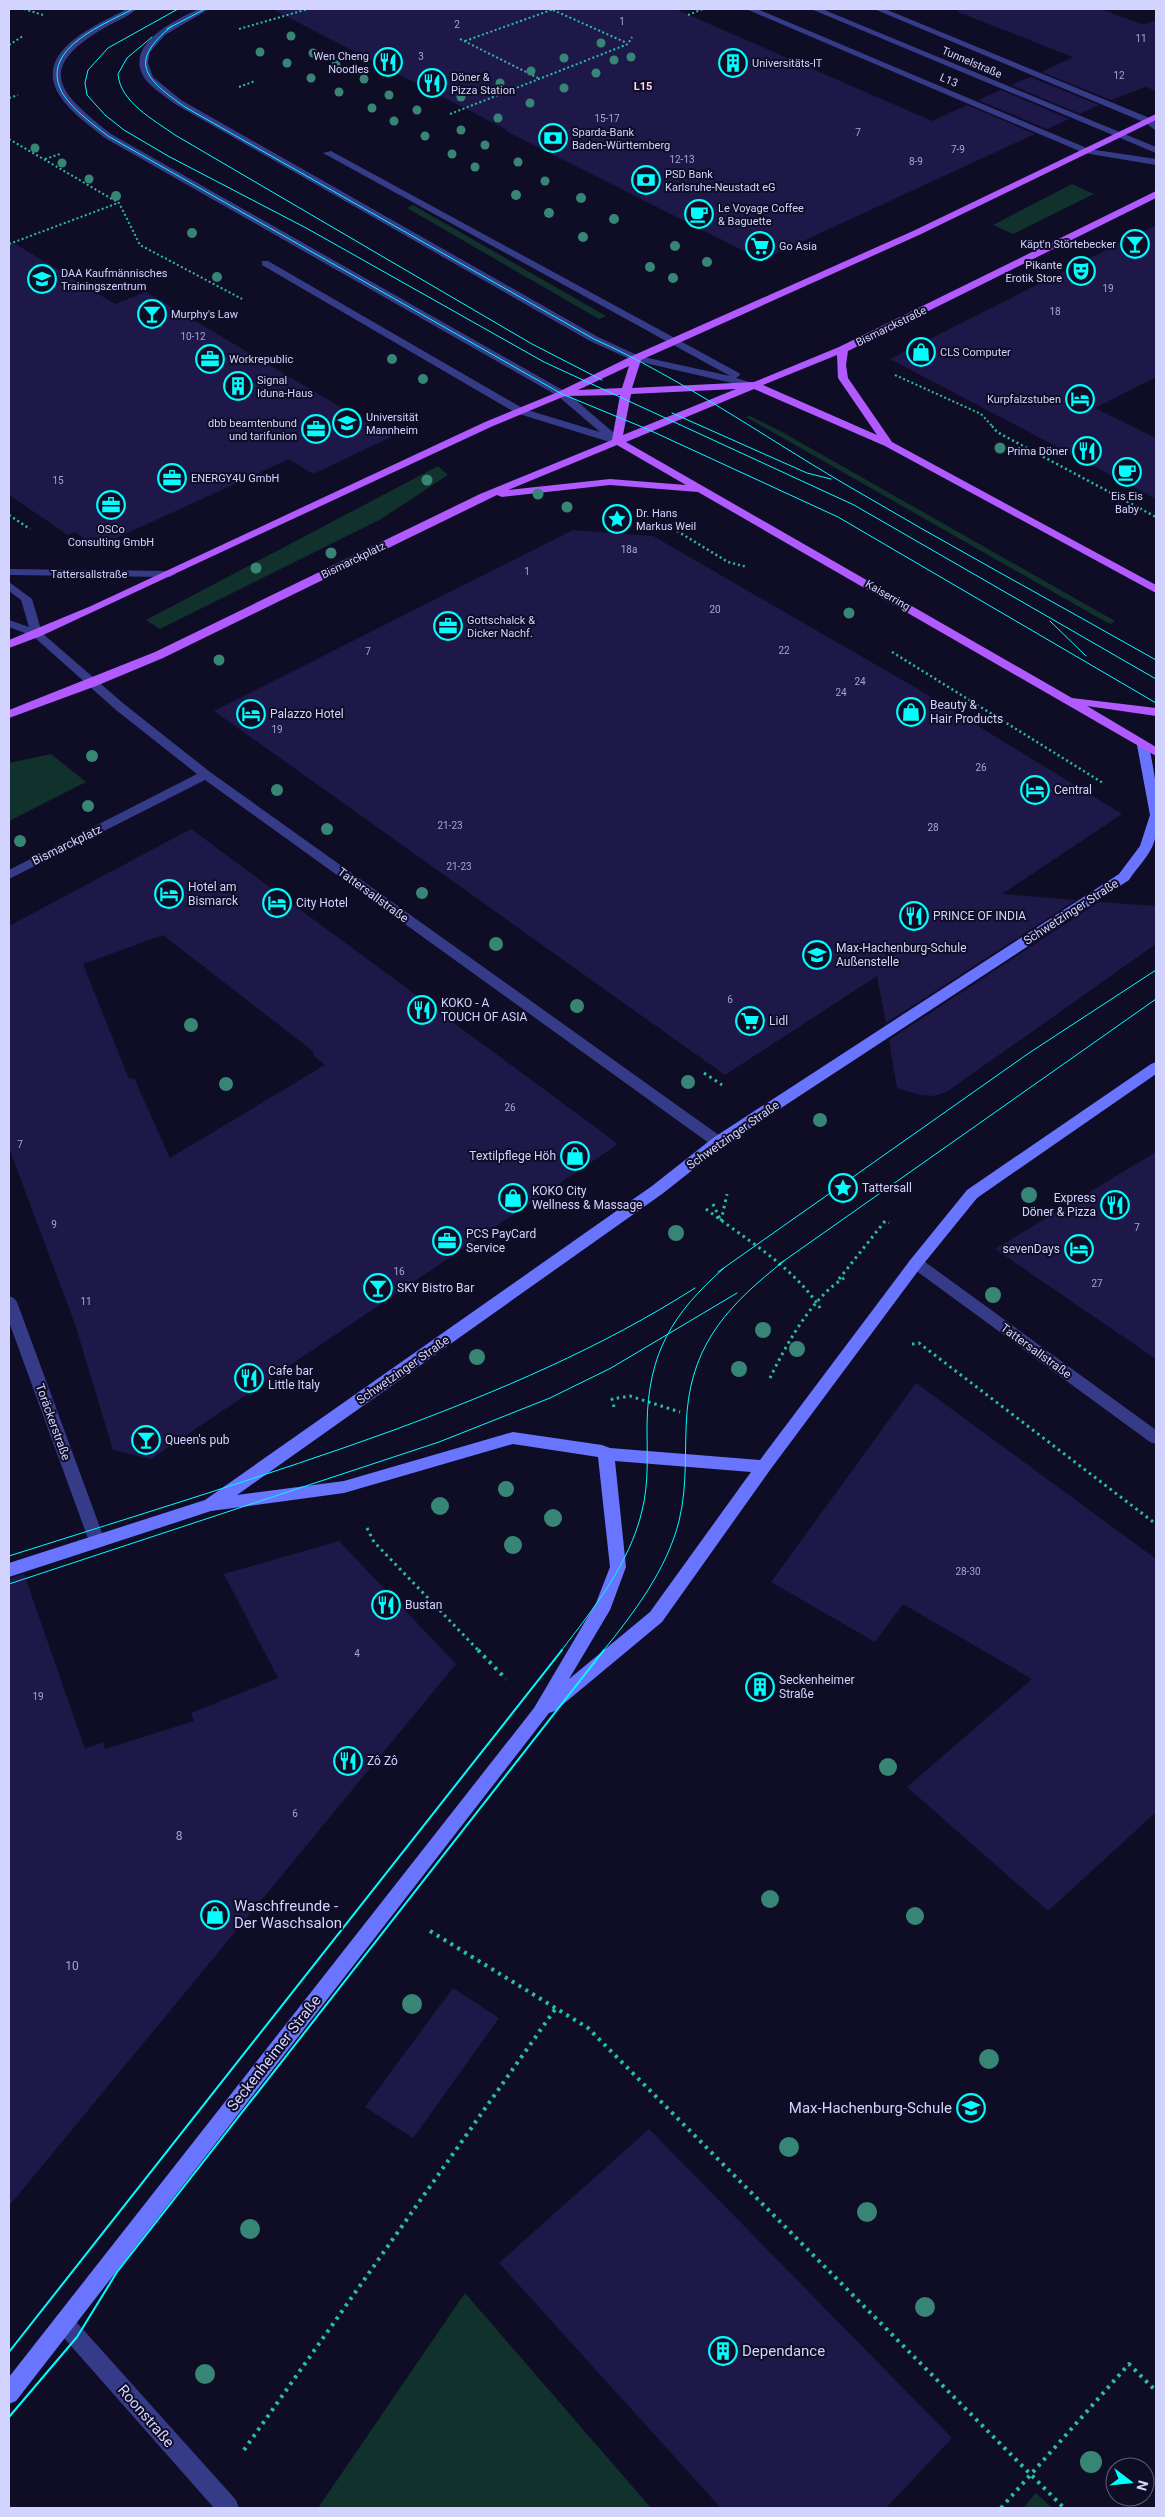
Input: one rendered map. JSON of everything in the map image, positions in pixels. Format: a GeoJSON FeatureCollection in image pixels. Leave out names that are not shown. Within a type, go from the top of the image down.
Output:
{"type":"FeatureCollection","features":[{"type":"Feature","properties":{"kind":"main road"},"geometry":{"type":"LineString","coordinates":[[9,644],[37,634],[170,574],[520,411],[562,394],[636,358],[907,237],[1152,119]]}},
{"type":"Feature","properties":{"kind":"main road","name":"Bismarckstraße"},"geometry":{"type":"LineString","coordinates":[[617,441],[843,349],[1156,194]]}},
{"type":"Feature","properties":{"kind":"main road"},"geometry":{"type":"LineString","coordinates":[[843,349],[841,365],[843,378],[889,444]]}},
{"type":"Feature","properties":{"kind":"main road"},"geometry":{"type":"LineString","coordinates":[[617,441],[626,391],[636,358]]}},
{"type":"Feature","properties":{"kind":"main road"},"geometry":{"type":"LineString","coordinates":[[562,394],[754,385],[889,444],[1156,590]]}},
{"type":"Feature","properties":{"kind":"main road","name":"Kaiserring"},"geometry":{"type":"LineString","coordinates":[[617,441],[1156,752]]}},
{"type":"Feature","properties":{"kind":"main road","name":"Bismarckplatz"},"geometry":{"type":"LineString","coordinates":[[9,714],[92,683],[159,655],[484,496],[617,441]]}},
{"type":"Feature","properties":{"kind":"main road"},"geometry":{"type":"LineString","coordinates":[[484,496],[610,482],[700,489]]}},
{"type":"Feature","properties":{"kind":"main road"},"geometry":{"type":"LineString","coordinates":[[1068,700],[1156,712]]}},
{"type":"Feature","properties":{"kind":"street"},"geometry":{"type":"LineString","coordinates":[[133,9],[74,42],[63,51],[59,60],[55,73],[59,90],[89,122],[108,136],[562,394],[617,441]]}},
{"type":"Feature","properties":{"kind":"street"},"geometry":{"type":"LineString","coordinates":[[205,9],[165,31],[154,39],[147,49],[145,60],[146,74],[157,86],[185,107],[594,339],[636,358],[754,385]]}},
{"type":"Feature","properties":{"kind":"street","name":"L13"},"geometry":{"type":"LineString","coordinates":[[750,9],[1087,151],[1156,162]]}},
{"type":"Feature","properties":{"kind":"street","name":"Tunnelstraße"},"geometry":{"type":"LineString","coordinates":[[815,9],[1156,150]]}},
{"type":"Feature","properties":{"kind":"street"},"geometry":{"type":"LineString","coordinates":[[878,9],[1152,119],[1156,128]]}},
{"type":"Feature","properties":{"kind":"street"},"geometry":{"type":"LineString","coordinates":[[328,153],[754,385]]}},
{"type":"Feature","properties":{"kind":"street"},"geometry":{"type":"LineString","coordinates":[[265,263],[520,411],[617,441]]}},
{"type":"Feature","properties":{"kind":"street","name":"Tattersallstraße"},"geometry":{"type":"LineString","coordinates":[[9,572],[170,574]]}},
{"type":"Feature","properties":{"kind":"street"},"geometry":{"type":"LineString","coordinates":[[9,585],[26,599],[37,634]]}},
{"type":"Feature","properties":{"kind":"street","name":"Tattersallstraße"},"geometry":{"type":"LineString","coordinates":[[9,623],[37,634],[92,683],[206,775],[718,1142]]}},
{"type":"Feature","properties":{"kind":"street","name":"Schwetzinger Straße"},"geometry":{"type":"LineString","coordinates":[[211,1505],[649,1196],[718,1142],[1124,877],[1146,847],[1156,815],[1143,745]]}},
{"type":"Feature","properties":{"kind":"street","name":"Bismarckplatz"},"geometry":{"type":"LineString","coordinates":[[9,874],[206,775]]}},
{"type":"Feature","properties":{"kind":"street"},"geometry":{"type":"LineString","coordinates":[[764,1466],[916,1263],[972,1194],[1156,1067]]}},
{"type":"Feature","properties":{"kind":"street","name":"Tattersallstraße"},"geometry":{"type":"LineString","coordinates":[[916,1263],[1156,1438]]}},
{"type":"Feature","properties":{"kind":"street","name":"Toräckerstraße"},"geometry":{"type":"LineString","coordinates":[[9,1302],[97,1541]]}},
{"type":"Feature","properties":{"kind":"street","name":"Schwetzinger Straße"},"geometry":{"type":"LineString","coordinates":[[9,1570],[211,1505],[344,1487],[513,1438],[602,1451],[606,1454],[736,1466],[764,1466]]}},
{"type":"Feature","properties":{"kind":"street","name":"Seckenheimer Straße"},"geometry":{"type":"LineString","coordinates":[[9,2394],[540,1713],[604,1605],[618,1567],[606,1454]]}},
{"type":"Feature","properties":{"kind":"street","name":"Seckenheimer Straße"},"geometry":{"type":"LineString","coordinates":[[540,1713],[656,1617],[764,1466]]}},
{"type":"Feature","properties":{"kind":"street","name":"Roonstraße"},"geometry":{"type":"LineString","coordinates":[[64,2323],[221,2500]]}},
{"type":"Feature","properties":{"kind":"path"},"geometry":{"type":"LineString","coordinates":[[233,30],[308,9]]}},
{"type":"Feature","properties":{"kind":"path"},"geometry":{"type":"LineString","coordinates":[[465,41],[552,9],[628,44]]}},
{"type":"Feature","properties":{"kind":"path"},"geometry":{"type":"LineString","coordinates":[[688,15],[703,9]]}},
{"type":"Feature","properties":{"kind":"path"},"geometry":{"type":"LineString","coordinates":[[450,114],[628,44],[632,37]]}},
{"type":"Feature","properties":{"kind":"path"},"geometry":{"type":"LineString","coordinates":[[460,39],[540,79]]}},
{"type":"Feature","properties":{"kind":"path"},"geometry":{"type":"LineString","coordinates":[[9,139],[119,203],[140,245],[245,300]]}},
{"type":"Feature","properties":{"kind":"path"},"geometry":{"type":"LineString","coordinates":[[9,244],[119,203]]}},
{"type":"Feature","properties":{"kind":"path"},"geometry":{"type":"LineString","coordinates":[[892,374],[899,375],[980,414],[997,432],[1156,518]]}},
{"type":"Feature","properties":{"kind":"path"},"geometry":{"type":"LineString","coordinates":[[671,526],[728,562],[754,569]]}},
{"type":"Feature","properties":{"kind":"path"},"geometry":{"type":"LineString","coordinates":[[888,650],[1114,790],[1121,809],[1156,815]]}},
{"type":"Feature","properties":{"kind":"path"},"geometry":{"type":"LineString","coordinates":[[721,1221],[778,1265],[819,1301],[827,1324],[858,1339],[880,1346],[918,1343],[1156,1524]]}},
{"type":"Feature","properties":{"kind":"path"},"geometry":{"type":"LineString","coordinates":[[769,1379],[782,1353],[819,1301]]}},
{"type":"Feature","properties":{"kind":"path"},"geometry":{"type":"LineString","coordinates":[[606,1454],[618,1428],[612,1399],[630,1396],[688,1415]]}},
{"type":"Feature","properties":{"kind":"path"},"geometry":{"type":"LineString","coordinates":[[374,1542],[540,1713]]}},
{"type":"Feature","properties":{"kind":"path"},"geometry":{"type":"LineString","coordinates":[[389,1905],[588,2028],[1064,2508]]}},
{"type":"Feature","properties":{"kind":"path"},"geometry":{"type":"LineString","coordinates":[[221,2500],[556,2008]]}},
{"type":"Feature","properties":{"kind":"path"},"geometry":{"type":"LineString","coordinates":[[1001,2508],[1129,2364],[1156,2391]]}},
{"type":"Feature","properties":{"kind":"green space"},"geometry":{"type":"Polygon","coordinates":[[[1072,184],[1094,194],[1013,234],[993,225],[1072,184]]]}},
{"type":"Feature","properties":{"kind":"green space"},"geometry":{"type":"Polygon","coordinates":[[[413,205],[606,316],[599,319],[407,208],[413,205]]]}},
{"type":"Feature","properties":{"kind":"green space"},"geometry":{"type":"Polygon","coordinates":[[[750,416],[782,432],[1115,621],[1110,624],[1090,613],[746,417],[750,416]]]}},
{"type":"Feature","properties":{"kind":"green space"},"geometry":{"type":"Polygon","coordinates":[[[438,466],[448,475],[381,519],[160,629],[146,620],[438,466]]]}},
{"type":"Feature","properties":{"kind":"green space"},"geometry":{"type":"Polygon","coordinates":[[[51,754],[86,782],[9,821],[9,763],[51,754]]]}},
{"type":"Feature","properties":{"kind":"green space"},"geometry":{"type":"Polygon","coordinates":[[[465,2293],[651,2508],[318,2508],[465,2293]]]}},
{"type":"Feature","properties":{"kind":"green space"},"geometry":{"type":"Polygon","coordinates":[[[1036,2493],[1052,2508],[1023,2508],[1036,2493]]]}},
{"type":"Feature","properties":{"kind":"building"},"geometry":{"type":"Polygon","coordinates":[[[272,9],[675,9],[932,121],[967,105],[1035,134],[762,260],[504,130],[507,130],[272,9]]]}},
{"type":"Feature","properties":{"kind":"building"},"geometry":{"type":"Polygon","coordinates":[[[959,9],[1101,9],[1144,25],[1156,20],[1156,91],[1146,87],[1111,100],[1042,72],[1073,57],[958,12],[959,9]]]}},
{"type":"Feature","properties":{"kind":"building"},"geometry":{"type":"Polygon","coordinates":[[[1030,77],[1099,105],[1080,114],[1011,85],[1030,77]]]}},
{"type":"Feature","properties":{"kind":"building"},"geometry":{"type":"Polygon","coordinates":[[[1001,90],[1069,119],[1047,129],[978,100],[1001,90]]]}},
{"type":"Feature","properties":{"kind":"building"},"geometry":{"type":"Polygon","coordinates":[[[1156,225],[1156,377],[1095,408],[1156,438],[1156,499],[890,359],[1156,225]]]}},
{"type":"Feature","properties":{"kind":"building"},"geometry":{"type":"Polygon","coordinates":[[[9,240],[115,304],[146,292],[391,437],[313,474],[289,459],[97,547],[75,532],[68,535],[9,495],[9,240]]]}},
{"type":"Feature","properties":{"kind":"building"},"geometry":{"type":"Polygon","coordinates":[[[573,530],[653,536],[916,688],[1122,814],[1002,894],[1076,900],[886,1023],[877,976],[725,1075],[214,711],[573,530]]]}},
{"type":"Feature","properties":{"kind":"building"},"geometry":{"type":"Polygon","coordinates":[[[191,829],[618,1144],[151,1459],[113,1450],[75,1324],[9,1148],[9,926],[191,829]],[[163,935],[83,964],[129,1079],[134,1078],[170,1158],[325,1065],[312,1054],[314,1052],[163,935]]]}},
{"type":"Feature","properties":{"kind":"building"},"geometry":{"type":"Polygon","coordinates":[[[1099,902],[1156,906],[1156,944],[948,1091],[935,1096],[921,1095],[897,1088],[889,1040],[1099,902]]]}},
{"type":"Feature","properties":{"kind":"building"},"geometry":{"type":"Polygon","coordinates":[[[1156,1152],[1156,1359],[995,1249],[1156,1152]]]}},
{"type":"Feature","properties":{"kind":"building"},"geometry":{"type":"Polygon","coordinates":[[[916,1383],[1156,1559],[1156,1812],[1048,1911],[907,1787],[1032,1679],[903,1604],[875,1642],[771,1582],[916,1383]]]}},
{"type":"Feature","properties":{"kind":"building"},"geometry":{"type":"Polygon","coordinates":[[[339,1541],[456,1664],[9,2206],[9,1579],[24,1574],[85,1749],[103,1742],[105,1749],[194,1721],[191,1713],[278,1678],[224,1574],[339,1541]]]}},
{"type":"Feature","properties":{"kind":"building"},"geometry":{"type":"Polygon","coordinates":[[[453,1988],[499,2018],[413,2138],[365,2107],[453,1988]]]}},
{"type":"Feature","properties":{"kind":"building","name":"Dependance"},"geometry":{"type":"Polygon","coordinates":[[[649,2129],[952,2438],[886,2508],[721,2508],[499,2263],[649,2129]]]}},
{"type":"Feature","properties":{"kind":"tram line"},"geometry":{"type":"LineString","coordinates":[[133,9],[91,31],[77,41],[66,52],[59,64],[57,78],[67,100],[78,112],[108,136],[562,394],[647,429],[838,517],[1156,703]]}},
{"type":"Feature","properties":{"kind":"tram line"},"geometry":{"type":"LineString","coordinates":[[178,9],[108,48],[88,70],[85,83],[87,95],[105,115],[124,130],[168,156],[308,229],[544,362],[854,505],[1156,679]]}},
{"type":"Feature","properties":{"kind":"tram line"},"geometry":{"type":"LineString","coordinates":[[171,27],[205,9]]}},
{"type":"Feature","properties":{"kind":"tram line"},"geometry":{"type":"LineString","coordinates":[[167,29],[171,27]]}},
{"type":"Feature","properties":{"kind":"tram line"},"geometry":{"type":"LineString","coordinates":[[171,27],[149,50],[146,60],[147,70],[151,79],[160,88],[185,107],[594,339],[690,389],[882,506],[1156,660]]}},
{"type":"Feature","properties":{"kind":"tram line"},"geometry":{"type":"LineString","coordinates":[[152,37],[127,58],[118,74],[120,84],[131,102],[148,116],[175,135],[532,344],[602,380]]}},
{"type":"Feature","properties":{"kind":"tram line"},"geometry":{"type":"LineString","coordinates":[[672,413],[807,473],[831,479]]}},
{"type":"Feature","properties":{"kind":"tram line"},"geometry":{"type":"LineString","coordinates":[[1050,621],[1086,656]]}},
{"type":"Feature","properties":{"kind":"tram line"},"geometry":{"type":"LineString","coordinates":[[718,1272],[1029,1053],[1156,970]]}},
{"type":"Feature","properties":{"kind":"tram line"},"geometry":{"type":"LineString","coordinates":[[778,1265],[1156,999]]}},
{"type":"Feature","properties":{"kind":"tram line"},"geometry":{"type":"LineString","coordinates":[[603,1651],[638,1606],[658,1573],[674,1539],[684,1494],[686,1426],[691,1387],[697,1364],[706,1344],[718,1326],[747,1292],[784,1261]]}},
{"type":"Feature","properties":{"kind":"tram line"},"geometry":{"type":"LineString","coordinates":[[668,1334],[690,1302],[724,1268]]}},
{"type":"Feature","properties":{"kind":"tram line"},"geometry":{"type":"LineString","coordinates":[[9,1556],[346,1447],[472,1400],[586,1349],[659,1310],[695,1288]]}},
{"type":"Feature","properties":{"kind":"tram line"},"geometry":{"type":"LineString","coordinates":[[668,1334],[737,1293]]}},
{"type":"Feature","properties":{"kind":"tram line"},"geometry":{"type":"LineString","coordinates":[[9,1584],[439,1442],[550,1398],[611,1368],[668,1334]]}},
{"type":"Feature","properties":{"kind":"tram line"},"geometry":{"type":"LineString","coordinates":[[561,1651],[609,1586],[636,1531],[646,1490],[648,1399],[658,1356],[668,1334]]}},
{"type":"Feature","properties":{"kind":"tram line"},"geometry":{"type":"LineString","coordinates":[[9,2352],[562,1650]]}},
{"type":"Feature","properties":{"kind":"tram line"},"geometry":{"type":"LineString","coordinates":[[9,2417],[77,2337],[117,2272],[604,1650]]}},
{"type":"Feature","properties":{"kind":"place","name":"Wen Cheng Noodles"},"geometry":{"type":"Point","coordinates":[388,62]}},
{"type":"Feature","properties":{"kind":"place","name":"Universitäts-IT"},"geometry":{"type":"Point","coordinates":[733,63]}},
{"type":"Feature","properties":{"kind":"place","name":"Döner & Pizza Station"},"geometry":{"type":"Point","coordinates":[432,83]}},
{"type":"Feature","properties":{"kind":"place","name":"Sparda-Bank Baden-Württemberg"},"geometry":{"type":"Point","coordinates":[553,138]}},
{"type":"Feature","properties":{"kind":"place","name":"PSD Bank Karlsruhe-Neustadt eG"},"geometry":{"type":"Point","coordinates":[646,180]}},
{"type":"Feature","properties":{"kind":"place","name":"Le Voyage Coffee & Baguette"},"geometry":{"type":"Point","coordinates":[699,214]}},
{"type":"Feature","properties":{"kind":"place","name":"Käpt'n Störtebecker"},"geometry":{"type":"Point","coordinates":[1135,244]}},
{"type":"Feature","properties":{"kind":"place","name":"Go Asia"},"geometry":{"type":"Point","coordinates":[760,246]}},
{"type":"Feature","properties":{"kind":"place","name":"Pikante Erotik Store"},"geometry":{"type":"Point","coordinates":[1081,271]}},
{"type":"Feature","properties":{"kind":"place","name":"DAA Kaufmännisches Trainingszentrum"},"geometry":{"type":"Point","coordinates":[42,279]}},
{"type":"Feature","properties":{"kind":"place","name":"Murphy's Law"},"geometry":{"type":"Point","coordinates":[152,314]}},
{"type":"Feature","properties":{"kind":"place","name":"CLS Computer"},"geometry":{"type":"Point","coordinates":[921,352]}},
{"type":"Feature","properties":{"kind":"place","name":"Workrepublic"},"geometry":{"type":"Point","coordinates":[210,359]}},
{"type":"Feature","properties":{"kind":"place","name":"Signal Iduna-Haus"},"geometry":{"type":"Point","coordinates":[238,386]}},
{"type":"Feature","properties":{"kind":"place","name":"Kurpfalzstuben"},"geometry":{"type":"Point","coordinates":[1080,399]}},
{"type":"Feature","properties":{"kind":"place","name":"Universität Mannheim"},"geometry":{"type":"Point","coordinates":[347,423]}},
{"type":"Feature","properties":{"kind":"place","name":"dbb beamtenbund und tarifunion"},"geometry":{"type":"Point","coordinates":[316,429]}},
{"type":"Feature","properties":{"kind":"place","name":"Prima Döner"},"geometry":{"type":"Point","coordinates":[1087,451]}},
{"type":"Feature","properties":{"kind":"place","name":"Eis Eis Baby"},"geometry":{"type":"Point","coordinates":[1127,472]}},
{"type":"Feature","properties":{"kind":"place","name":"ENERGY4U GmbH"},"geometry":{"type":"Point","coordinates":[172,478]}},
{"type":"Feature","properties":{"kind":"place","name":"OSCo Consulting GmbH"},"geometry":{"type":"Point","coordinates":[111,505]}},
{"type":"Feature","properties":{"kind":"place","name":"Dr. Hans Markus Weil"},"geometry":{"type":"Point","coordinates":[617,519]}},
{"type":"Feature","properties":{"kind":"place","name":"Gottschalck & Dicker Nachf."},"geometry":{"type":"Point","coordinates":[448,626]}},
{"type":"Feature","properties":{"kind":"place","name":"Beauty & Hair Products"},"geometry":{"type":"Point","coordinates":[911,712]}},
{"type":"Feature","properties":{"kind":"place","name":"Palazzo Hotel"},"geometry":{"type":"Point","coordinates":[251,714]}},
{"type":"Feature","properties":{"kind":"place","name":"Central"},"geometry":{"type":"Point","coordinates":[1035,790]}},
{"type":"Feature","properties":{"kind":"place","name":"Hotel am Bismarck"},"geometry":{"type":"Point","coordinates":[169,894]}},
{"type":"Feature","properties":{"kind":"place","name":"City Hotel"},"geometry":{"type":"Point","coordinates":[277,903]}},
{"type":"Feature","properties":{"kind":"place","name":"PRINCE OF INDIA"},"geometry":{"type":"Point","coordinates":[914,916]}},
{"type":"Feature","properties":{"kind":"place","name":"Max-Hachenburg-Schule Außenstelle"},"geometry":{"type":"Point","coordinates":[817,955]}},
{"type":"Feature","properties":{"kind":"place","name":"KOKO - A TOUCH OF ASIA"},"geometry":{"type":"Point","coordinates":[422,1010]}},
{"type":"Feature","properties":{"kind":"place","name":"Lidl"},"geometry":{"type":"Point","coordinates":[750,1021]}},
{"type":"Feature","properties":{"kind":"place","name":"Textilpflege Höh"},"geometry":{"type":"Point","coordinates":[575,1156]}},
{"type":"Feature","properties":{"kind":"place","name":"Tattersall"},"geometry":{"type":"Point","coordinates":[843,1188]}},
{"type":"Feature","properties":{"kind":"place","name":"KOKO City Wellness & Massage"},"geometry":{"type":"Point","coordinates":[513,1198]}},
{"type":"Feature","properties":{"kind":"place","name":"Express Döner & Pizza"},"geometry":{"type":"Point","coordinates":[1115,1205]}},
{"type":"Feature","properties":{"kind":"place","name":"PCS PayCard Service"},"geometry":{"type":"Point","coordinates":[447,1241]}},
{"type":"Feature","properties":{"kind":"place","name":"sevenDays"},"geometry":{"type":"Point","coordinates":[1079,1249]}},
{"type":"Feature","properties":{"kind":"place","name":"SKY Bistro Bar"},"geometry":{"type":"Point","coordinates":[378,1288]}},
{"type":"Feature","properties":{"kind":"place","name":"Cafe bar Little Italy"},"geometry":{"type":"Point","coordinates":[249,1378]}},
{"type":"Feature","properties":{"kind":"place","name":"Queen's pub"},"geometry":{"type":"Point","coordinates":[146,1440]}},
{"type":"Feature","properties":{"kind":"place","name":"Bustan"},"geometry":{"type":"Point","coordinates":[386,1605]}},
{"type":"Feature","properties":{"kind":"place","name":"Seckenheimer Straße"},"geometry":{"type":"Point","coordinates":[760,1687]}},
{"type":"Feature","properties":{"kind":"place","name":"Zô Zô"},"geometry":{"type":"Point","coordinates":[348,1761]}},
{"type":"Feature","properties":{"kind":"place","name":"Waschfreunde - Der Waschsalon"},"geometry":{"type":"Point","coordinates":[215,1915]}},
{"type":"Feature","properties":{"kind":"place","name":"Max-Hachenburg-Schule"},"geometry":{"type":"Point","coordinates":[971,2108]}},
{"type":"Feature","properties":{"kind":"place","name":"Dependance"},"geometry":{"type":"Point","coordinates":[723,2351]}},
{"type":"Feature","properties":{"kind":"district","name":"L15"},"geometry":{"type":"Point","coordinates":[643,86]}}]}
